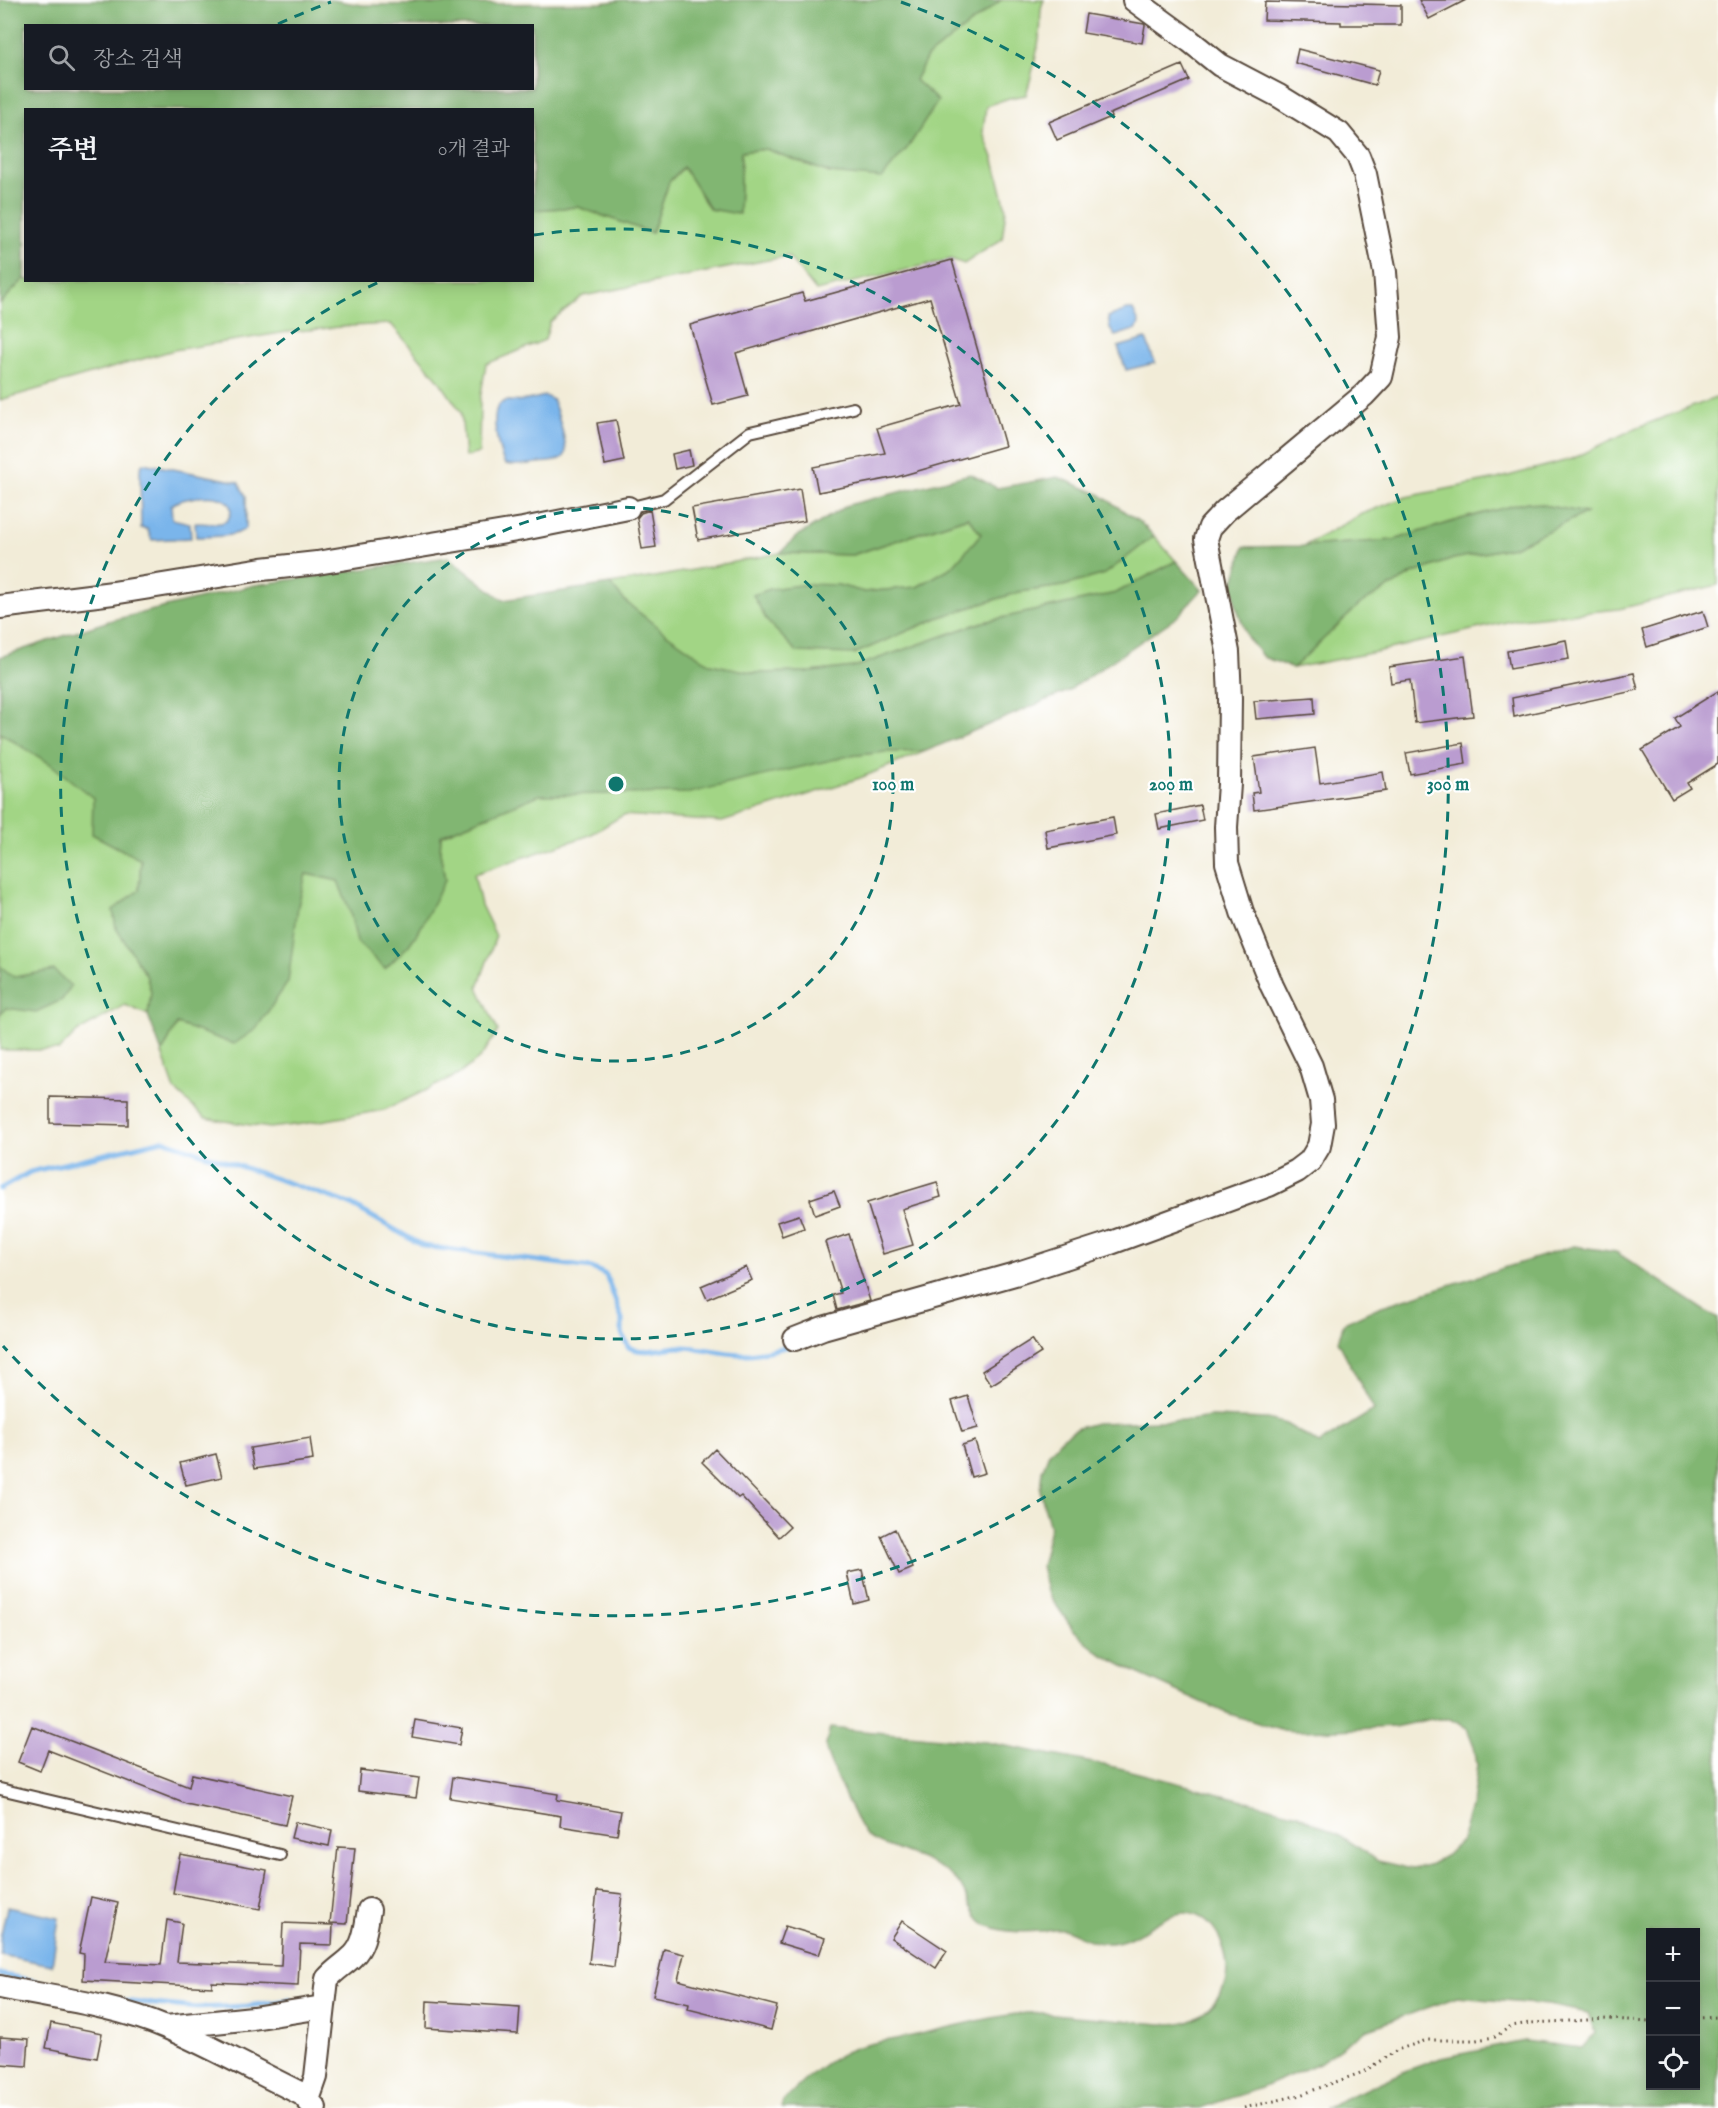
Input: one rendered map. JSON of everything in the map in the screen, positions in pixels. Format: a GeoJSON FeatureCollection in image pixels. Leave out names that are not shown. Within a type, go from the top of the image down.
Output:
{"type":"FeatureCollection","features":[{"type":"Feature","properties":{"kind":"street"},"geometry":{"type":"LineString","coordinates":[[795,1339],[823,1328],[1015,1274],[1108,1244],[1269,1185],[1297,1171],[1310,1161],[1319,1146],[1323,1124],[1321,1100],[1311,1066],[1272,986],[1242,912],[1227,863],[1230,698],[1228,652],[1206,540],[1209,527],[1225,511],[1355,403],[1381,377],[1389,337],[1385,272],[1365,174],[1358,156],[1339,132],[1279,96],[1220,65],[1134,0]]}},
{"type":"Feature","properties":{"kind":"street"},"geometry":{"type":"LineString","coordinates":[[0,607],[113,593],[262,569],[328,561],[523,529],[628,508]]}},
{"type":"Feature","properties":{"kind":"street"},"geometry":{"type":"LineString","coordinates":[[312,2104],[327,1979],[338,1967],[354,1956],[361,1945],[369,1910]]}},
{"type":"Feature","properties":{"kind":"street"},"geometry":{"type":"LineString","coordinates":[[0,1987],[104,2008],[166,2027],[302,2094],[312,2104]]}},
{"type":"Feature","properties":{"kind":"street"},"geometry":{"type":"LineString","coordinates":[[166,2027],[253,2019],[323,2007]]}},
{"type":"Feature","properties":{"kind":"lane"},"geometry":{"type":"LineString","coordinates":[[628,508],[664,499],[750,432],[853,408]]}},
{"type":"Feature","properties":{"kind":"lane"},"geometry":{"type":"LineString","coordinates":[[0,1789],[280,1855]]}},
{"type":"Feature","properties":{"kind":"path"},"geometry":{"type":"LineString","coordinates":[[1700,2018],[1718,2017]]}},
{"type":"Feature","properties":{"kind":"path"},"geometry":{"type":"LineString","coordinates":[[1244,2108],[1300,2095],[1363,2072],[1397,2050],[1427,2040],[1476,2040],[1495,2037],[1511,2026],[1530,2023],[1608,2019],[1646,2021]]}},
{"type":"Feature","properties":{"kind":"green space"},"geometry":{"type":"Polygon","coordinates":[[[0,0],[331,0],[363,5],[601,3],[623,0],[1001,0],[927,57],[915,80],[938,101],[909,146],[882,178],[830,173],[766,149],[741,152],[739,214],[710,209],[683,167],[669,182],[652,233],[578,207],[534,210],[534,108],[24,108],[24,279],[0,304],[0,0]]]}},
{"type":"Feature","properties":{"kind":"green space"},"geometry":{"type":"Polygon","coordinates":[[[1001,0],[1044,0],[1034,65],[1026,95],[986,106],[983,132],[994,160],[1006,209],[1002,239],[964,264],[951,259],[816,291],[788,256],[583,296],[550,322],[545,340],[486,364],[480,400],[479,453],[465,457],[461,412],[438,379],[391,324],[287,332],[174,350],[0,400],[0,304],[24,279],[24,282],[534,282],[534,210],[578,207],[652,233],[669,182],[684,167],[709,209],[739,213],[741,152],[766,149],[830,173],[915,80],[927,57],[1001,0]]]}},
{"type":"Feature","properties":{"kind":"green space"},"geometry":{"type":"Polygon","coordinates":[[[1718,397],[1718,585],[1619,609],[1520,619],[1376,652],[1293,668],[1360,604],[1414,573],[1453,559],[1513,547],[1585,513],[1527,502],[1394,540],[1304,546],[1362,514],[1406,497],[1497,479],[1572,459],[1636,428],[1718,397]]]}},
{"type":"Feature","properties":{"kind":"green space"},"geometry":{"type":"Polygon","coordinates":[[[970,474],[997,488],[1058,477],[1099,494],[1141,523],[1154,536],[1105,574],[1063,586],[1019,592],[940,617],[854,654],[797,652],[767,621],[753,595],[770,589],[807,584],[838,585],[864,592],[917,587],[952,567],[981,534],[968,517],[852,555],[780,553],[796,537],[848,505],[970,474]]]}},
{"type":"Feature","properties":{"kind":"green space"},"geometry":{"type":"Polygon","coordinates":[[[1527,502],[1586,513],[1513,547],[1453,559],[1414,573],[1360,604],[1293,668],[1263,657],[1247,637],[1236,605],[1233,585],[1244,547],[1394,540],[1527,502]]]}},
{"type":"Feature","properties":{"kind":"green space"},"geometry":{"type":"Polygon","coordinates":[[[968,517],[981,534],[952,567],[917,587],[863,592],[838,585],[854,654],[940,617],[1019,592],[1063,586],[1105,574],[1154,536],[1176,561],[1116,593],[983,622],[854,667],[811,672],[755,673],[710,664],[626,602],[610,584],[780,553],[853,555],[968,517]]]}},
{"type":"Feature","properties":{"kind":"green space"},"geometry":{"type":"Polygon","coordinates":[[[448,557],[503,600],[610,584],[626,602],[661,630],[710,664],[755,673],[811,672],[854,667],[983,622],[1116,593],[1176,561],[1202,590],[1177,617],[1066,692],[926,751],[849,756],[689,793],[539,795],[441,835],[440,852],[445,880],[420,929],[409,945],[385,969],[357,942],[350,912],[338,881],[306,874],[298,906],[288,982],[256,1029],[234,1044],[177,1024],[162,1053],[148,1015],[151,992],[146,975],[116,928],[113,910],[139,890],[141,860],[92,834],[93,798],[49,763],[0,733],[0,657],[109,621],[255,585],[448,557]]]}},
{"type":"Feature","properties":{"kind":"green space"},"geometry":{"type":"Polygon","coordinates":[[[0,733],[7,737],[849,756],[926,751],[860,778],[722,822],[623,815],[590,835],[474,874],[481,905],[496,936],[478,987],[498,1031],[481,1057],[458,1075],[384,1110],[270,1128],[205,1118],[175,1090],[162,1053],[177,1024],[197,1030],[141,860],[139,890],[117,928],[146,974],[151,992],[148,1015],[125,1005],[77,1032],[59,1050],[0,1050],[0,733]],[[425,787],[445,880],[440,852],[441,835],[481,819],[425,787]]]}},
{"type":"Feature","properties":{"kind":"green space"},"geometry":{"type":"Polygon","coordinates":[[[0,966],[14,977],[54,970],[71,986],[62,1000],[36,1012],[6,1008],[0,1014],[0,966]]]}},
{"type":"Feature","properties":{"kind":"green space"},"geometry":{"type":"Polygon","coordinates":[[[1574,1246],[1616,1252],[1718,1319],[1718,2108],[1324,2108],[1405,2071],[1441,2058],[1525,2041],[1582,2048],[1595,2033],[1588,2013],[1548,2005],[1457,1997],[1366,2030],[1319,2063],[1261,2088],[1200,2108],[781,2108],[783,2101],[799,2085],[834,2058],[875,2043],[1026,2013],[1164,2024],[1189,2021],[1201,2015],[1221,1993],[1227,1969],[1226,1956],[1216,1932],[1198,1916],[1186,1913],[1167,1917],[1127,1939],[1103,1943],[1063,1929],[1015,1931],[989,1926],[977,1917],[962,1888],[946,1871],[917,1857],[880,1844],[866,1835],[827,1755],[826,1744],[830,1728],[986,1742],[1119,1768],[1298,1814],[1349,1841],[1378,1861],[1412,1869],[1431,1864],[1447,1855],[1461,1841],[1472,1804],[1477,1765],[1474,1746],[1467,1728],[1450,1719],[1431,1719],[1394,1727],[1280,1730],[1224,1712],[1137,1673],[1103,1655],[1087,1643],[1073,1629],[1047,1592],[1041,1566],[1050,1528],[1040,1490],[1042,1471],[1049,1453],[1062,1438],[1078,1428],[1096,1423],[1192,1420],[1211,1417],[1268,1419],[1286,1424],[1319,1444],[1374,1410],[1338,1341],[1344,1323],[1379,1307],[1574,1246]]]}},
{"type":"Feature","properties":{"kind":"water"},"geometry":{"type":"Polygon","coordinates":[[[1133,310],[1139,323],[1137,329],[1115,336],[1110,329],[1108,317],[1133,310]]]}},
{"type":"Feature","properties":{"kind":"water"},"geometry":{"type":"Polygon","coordinates":[[[1146,339],[1155,363],[1126,370],[1118,347],[1146,339]]]}},
{"type":"Feature","properties":{"kind":"water"},"geometry":{"type":"Polygon","coordinates":[[[545,396],[553,400],[564,437],[565,455],[549,462],[505,464],[496,431],[498,406],[505,401],[545,396]]]}},
{"type":"Feature","properties":{"kind":"water"},"geometry":{"type":"Polygon","coordinates":[[[143,463],[238,482],[246,496],[246,528],[229,535],[196,537],[195,523],[221,523],[225,522],[230,515],[230,506],[226,501],[208,496],[197,497],[171,505],[172,519],[190,523],[191,538],[152,540],[147,529],[141,528],[140,469],[143,463]]]}},
{"type":"Feature","properties":{"kind":"water"},"geometry":{"type":"Polygon","coordinates":[[[7,1907],[59,1918],[52,1965],[0,1955],[0,1940],[7,1907]]]}},
{"type":"Feature","properties":{"kind":"building"},"geometry":{"type":"Polygon","coordinates":[[[1419,0],[1466,0],[1429,19],[1419,0]]]}},
{"type":"Feature","properties":{"kind":"building"},"geometry":{"type":"Polygon","coordinates":[[[1265,2],[1401,5],[1401,25],[1341,25],[1341,22],[1264,20],[1265,2]]]}},
{"type":"Feature","properties":{"kind":"building"},"geometry":{"type":"Polygon","coordinates":[[[1086,14],[1144,24],[1142,43],[1083,33],[1086,14]]]}},
{"type":"Feature","properties":{"kind":"building"},"geometry":{"type":"Polygon","coordinates":[[[1298,49],[1379,70],[1375,85],[1295,63],[1298,49]]]}},
{"type":"Feature","properties":{"kind":"building"},"geometry":{"type":"Polygon","coordinates":[[[1182,65],[1189,80],[1057,140],[1049,122],[1182,65]]]}},
{"type":"Feature","properties":{"kind":"building"},"geometry":{"type":"Polygon","coordinates":[[[952,260],[1005,446],[897,477],[818,492],[813,467],[885,453],[877,428],[961,404],[930,298],[736,353],[748,396],[713,405],[690,325],[802,293],[805,301],[952,260]]]}},
{"type":"Feature","properties":{"kind":"building"},"geometry":{"type":"Polygon","coordinates":[[[616,420],[624,461],[605,465],[597,423],[616,420]]]}},
{"type":"Feature","properties":{"kind":"building"},"geometry":{"type":"Polygon","coordinates":[[[689,450],[692,465],[675,469],[672,454],[689,450]]]}},
{"type":"Feature","properties":{"kind":"building"},"geometry":{"type":"Polygon","coordinates":[[[800,489],[805,521],[698,540],[692,508],[800,489]]]}},
{"type":"Feature","properties":{"kind":"building"},"geometry":{"type":"Polygon","coordinates":[[[650,510],[656,547],[642,549],[637,518],[641,513],[650,510]]]}},
{"type":"Feature","properties":{"kind":"building"},"geometry":{"type":"Polygon","coordinates":[[[1703,611],[1708,627],[1647,647],[1642,630],[1703,611]]]}},
{"type":"Feature","properties":{"kind":"building"},"geometry":{"type":"Polygon","coordinates":[[[1566,640],[1569,659],[1510,669],[1507,651],[1566,640]]]}},
{"type":"Feature","properties":{"kind":"building"},"geometry":{"type":"Polygon","coordinates":[[[1465,656],[1473,716],[1415,723],[1410,680],[1391,683],[1389,667],[1465,656]]]}},
{"type":"Feature","properties":{"kind":"building"},"geometry":{"type":"Polygon","coordinates":[[[1634,673],[1638,690],[1514,717],[1512,698],[1634,673]]]}},
{"type":"Feature","properties":{"kind":"building"},"geometry":{"type":"Polygon","coordinates":[[[1718,691],[1718,764],[1687,783],[1690,788],[1672,799],[1642,750],[1680,727],[1675,718],[1718,691]]]}},
{"type":"Feature","properties":{"kind":"building"},"geometry":{"type":"Polygon","coordinates":[[[1314,697],[1315,714],[1256,719],[1254,701],[1314,697]]]}},
{"type":"Feature","properties":{"kind":"building"},"geometry":{"type":"Polygon","coordinates":[[[1463,743],[1466,764],[1410,774],[1406,753],[1463,743]]]}},
{"type":"Feature","properties":{"kind":"building"},"geometry":{"type":"Polygon","coordinates":[[[1315,748],[1320,783],[1383,772],[1386,791],[1254,810],[1252,793],[1259,792],[1254,757],[1315,748]]]}},
{"type":"Feature","properties":{"kind":"building"},"geometry":{"type":"Polygon","coordinates":[[[1200,805],[1203,820],[1159,829],[1156,814],[1200,805]]]}},
{"type":"Feature","properties":{"kind":"building"},"geometry":{"type":"Polygon","coordinates":[[[1113,817],[1116,835],[1048,848],[1045,830],[1113,817]]]}},
{"type":"Feature","properties":{"kind":"building"},"geometry":{"type":"Polygon","coordinates":[[[50,1097],[128,1099],[128,1125],[50,1123],[50,1097]]]}},
{"type":"Feature","properties":{"kind":"building"},"geometry":{"type":"Polygon","coordinates":[[[937,1182],[941,1197],[902,1209],[913,1245],[883,1254],[867,1203],[937,1182]]]}},
{"type":"Feature","properties":{"kind":"building"},"geometry":{"type":"Polygon","coordinates":[[[834,1191],[840,1206],[815,1215],[810,1199],[834,1191]]]}},
{"type":"Feature","properties":{"kind":"building"},"geometry":{"type":"Polygon","coordinates":[[[799,1215],[804,1228],[782,1236],[777,1222],[799,1215]]]}},
{"type":"Feature","properties":{"kind":"building"},"geometry":{"type":"Polygon","coordinates":[[[849,1234],[870,1301],[837,1310],[833,1295],[841,1293],[825,1242],[849,1234]]]}},
{"type":"Feature","properties":{"kind":"building"},"geometry":{"type":"Polygon","coordinates":[[[746,1267],[752,1280],[707,1299],[701,1286],[746,1267]]]}},
{"type":"Feature","properties":{"kind":"building"},"geometry":{"type":"Polygon","coordinates":[[[1032,1339],[1041,1353],[991,1385],[982,1371],[1032,1339]]]}},
{"type":"Feature","properties":{"kind":"building"},"geometry":{"type":"Polygon","coordinates":[[[968,1396],[978,1428],[962,1432],[952,1401],[968,1396]]]}},
{"type":"Feature","properties":{"kind":"building"},"geometry":{"type":"Polygon","coordinates":[[[310,1438],[313,1460],[254,1469],[250,1448],[310,1438]]]}},
{"type":"Feature","properties":{"kind":"building"},"geometry":{"type":"Polygon","coordinates":[[[975,1441],[985,1473],[971,1477],[962,1445],[975,1441]]]}},
{"type":"Feature","properties":{"kind":"building"},"geometry":{"type":"Polygon","coordinates":[[[715,1449],[790,1527],[779,1537],[741,1496],[738,1498],[702,1462],[715,1449]]]}},
{"type":"Feature","properties":{"kind":"building"},"geometry":{"type":"Polygon","coordinates":[[[216,1454],[222,1477],[186,1485],[180,1463],[216,1454]]]}},
{"type":"Feature","properties":{"kind":"building"},"geometry":{"type":"Polygon","coordinates":[[[895,1529],[913,1568],[899,1574],[881,1536],[895,1529]]]}},
{"type":"Feature","properties":{"kind":"building"},"geometry":{"type":"Polygon","coordinates":[[[862,1570],[869,1600],[854,1604],[847,1573],[862,1570]]]}},
{"type":"Feature","properties":{"kind":"building"},"geometry":{"type":"Polygon","coordinates":[[[415,1720],[462,1728],[459,1745],[412,1737],[415,1720]]]}},
{"type":"Feature","properties":{"kind":"building"},"geometry":{"type":"Polygon","coordinates":[[[32,1726],[189,1787],[192,1774],[292,1796],[285,1825],[186,1804],[48,1750],[40,1771],[18,1762],[32,1726]]]}},
{"type":"Feature","properties":{"kind":"building"},"geometry":{"type":"Polygon","coordinates":[[[360,1770],[419,1778],[416,1798],[358,1791],[360,1770]]]}},
{"type":"Feature","properties":{"kind":"building"},"geometry":{"type":"Polygon","coordinates":[[[453,1777],[558,1794],[557,1800],[621,1811],[617,1835],[560,1826],[561,1816],[450,1798],[453,1777]]]}},
{"type":"Feature","properties":{"kind":"building"},"geometry":{"type":"Polygon","coordinates":[[[295,1822],[332,1830],[329,1846],[291,1838],[295,1822]]]}},
{"type":"Feature","properties":{"kind":"building"},"geometry":{"type":"Polygon","coordinates":[[[338,1847],[355,1848],[347,1924],[330,1923],[338,1847]]]}},
{"type":"Feature","properties":{"kind":"building"},"geometry":{"type":"Polygon","coordinates":[[[180,1854],[267,1870],[260,1909],[173,1893],[180,1854]]]}},
{"type":"Feature","properties":{"kind":"building"},"geometry":{"type":"Polygon","coordinates":[[[597,1891],[622,1894],[614,1967],[589,1963],[597,1891]]]}},
{"type":"Feature","properties":{"kind":"building"},"geometry":{"type":"Polygon","coordinates":[[[91,1897],[118,1903],[105,1962],[161,1965],[167,1920],[182,1923],[177,1962],[281,1966],[283,1923],[333,1925],[332,1945],[300,1944],[298,1986],[212,1982],[212,1987],[83,1980],[84,1954],[79,1953],[91,1897]]]}},
{"type":"Feature","properties":{"kind":"building"},"geometry":{"type":"Polygon","coordinates":[[[902,1921],[947,1951],[936,1968],[891,1938],[902,1921]]]}},
{"type":"Feature","properties":{"kind":"building"},"geometry":{"type":"Polygon","coordinates":[[[785,1926],[825,1938],[819,1955],[779,1943],[785,1926]]]}},
{"type":"Feature","properties":{"kind":"building"},"geometry":{"type":"Polygon","coordinates":[[[664,1949],[684,1954],[678,1980],[777,2006],[771,2030],[688,2009],[689,2004],[653,1996],[664,1949]]]}},
{"type":"Feature","properties":{"kind":"building"},"geometry":{"type":"Polygon","coordinates":[[[427,2001],[520,2007],[518,2034],[426,2028],[427,2001]]]}},
{"type":"Feature","properties":{"kind":"building"},"geometry":{"type":"Polygon","coordinates":[[[51,2023],[102,2033],[97,2058],[46,2048],[51,2023]]]}},
{"type":"Feature","properties":{"kind":"building"},"geometry":{"type":"Polygon","coordinates":[[[0,2037],[29,2039],[27,2066],[0,2064],[0,2037]]]}},
{"type":"Feature","properties":{"kind":"waterway"},"geometry":{"type":"LineString","coordinates":[[0,1189],[30,1172],[163,1140],[350,1204],[423,1246],[592,1268],[606,1275],[622,1319],[622,1333],[628,1347],[634,1349],[647,1351],[686,1347],[746,1354],[794,1345]]}},
{"type":"Feature","properties":{"kind":"waterway"},"geometry":{"type":"LineString","coordinates":[[0,1974],[75,1990]]}},
{"type":"Feature","properties":{"kind":"waterway"},"geometry":{"type":"LineString","coordinates":[[122,2001],[196,2008],[248,2006],[290,2000]]}}]}
